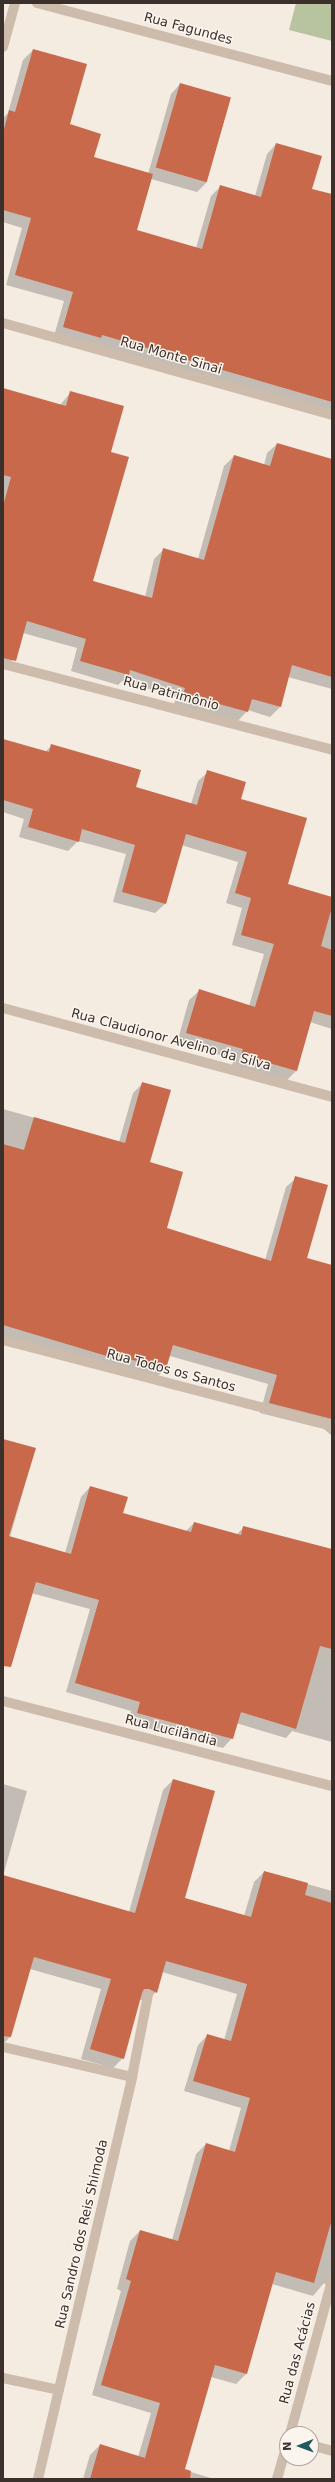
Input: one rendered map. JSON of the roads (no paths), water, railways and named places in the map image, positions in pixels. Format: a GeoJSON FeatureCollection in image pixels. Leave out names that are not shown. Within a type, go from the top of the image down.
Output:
{"type":"FeatureCollection","features":[{"type":"Feature","properties":{"kind":"street"},"geometry":{"type":"LineString","coordinates":[[3,47],[15,3]]}},
{"type":"Feature","properties":{"kind":"street","name":"Rua Fagundes"},"geometry":{"type":"LineString","coordinates":[[37,3],[332,81]]}},
{"type":"Feature","properties":{"kind":"street","name":"Rua Monte Sinai"},"geometry":{"type":"LineString","coordinates":[[3,323],[332,415]]}},
{"type":"Feature","properties":{"kind":"street","name":"Rua Patrimônio"},"geometry":{"type":"LineString","coordinates":[[3,664],[332,750]]}},
{"type":"Feature","properties":{"kind":"street","name":"Rua Claudionor Avelino da Silva"},"geometry":{"type":"LineString","coordinates":[[3,1008],[332,1097]]}},
{"type":"Feature","properties":{"kind":"street","name":"Rua Todos os Santos"},"geometry":{"type":"LineString","coordinates":[[3,1340],[332,1426]]}},
{"type":"Feature","properties":{"kind":"street","name":"Rua Lucilândia"},"geometry":{"type":"LineString","coordinates":[[3,1701],[332,1786]]}},
{"type":"Feature","properties":{"kind":"street","name":"Rua Sandro dos Reis Shimoda"},"geometry":{"type":"LineString","coordinates":[[38,2479],[132,2077],[148,1995]]}},
{"type":"Feature","properties":{"kind":"street"},"geometry":{"type":"LineString","coordinates":[[3,2047],[132,2077]]}},
{"type":"Feature","properties":{"kind":"street","name":"Rua das Acácias"},"geometry":{"type":"LineString","coordinates":[[292,2426],[332,2280]]}},
{"type":"Feature","properties":{"kind":"street"},"geometry":{"type":"LineString","coordinates":[[3,2378],[59,2390]]}},
{"type":"Feature","properties":{"kind":"street"},"geometry":{"type":"LineString","coordinates":[[319,2447],[332,2451]]}},
{"type":"Feature","properties":{"kind":"street"},"geometry":{"type":"LineString","coordinates":[[277,2479],[281,2466]]}}]}
